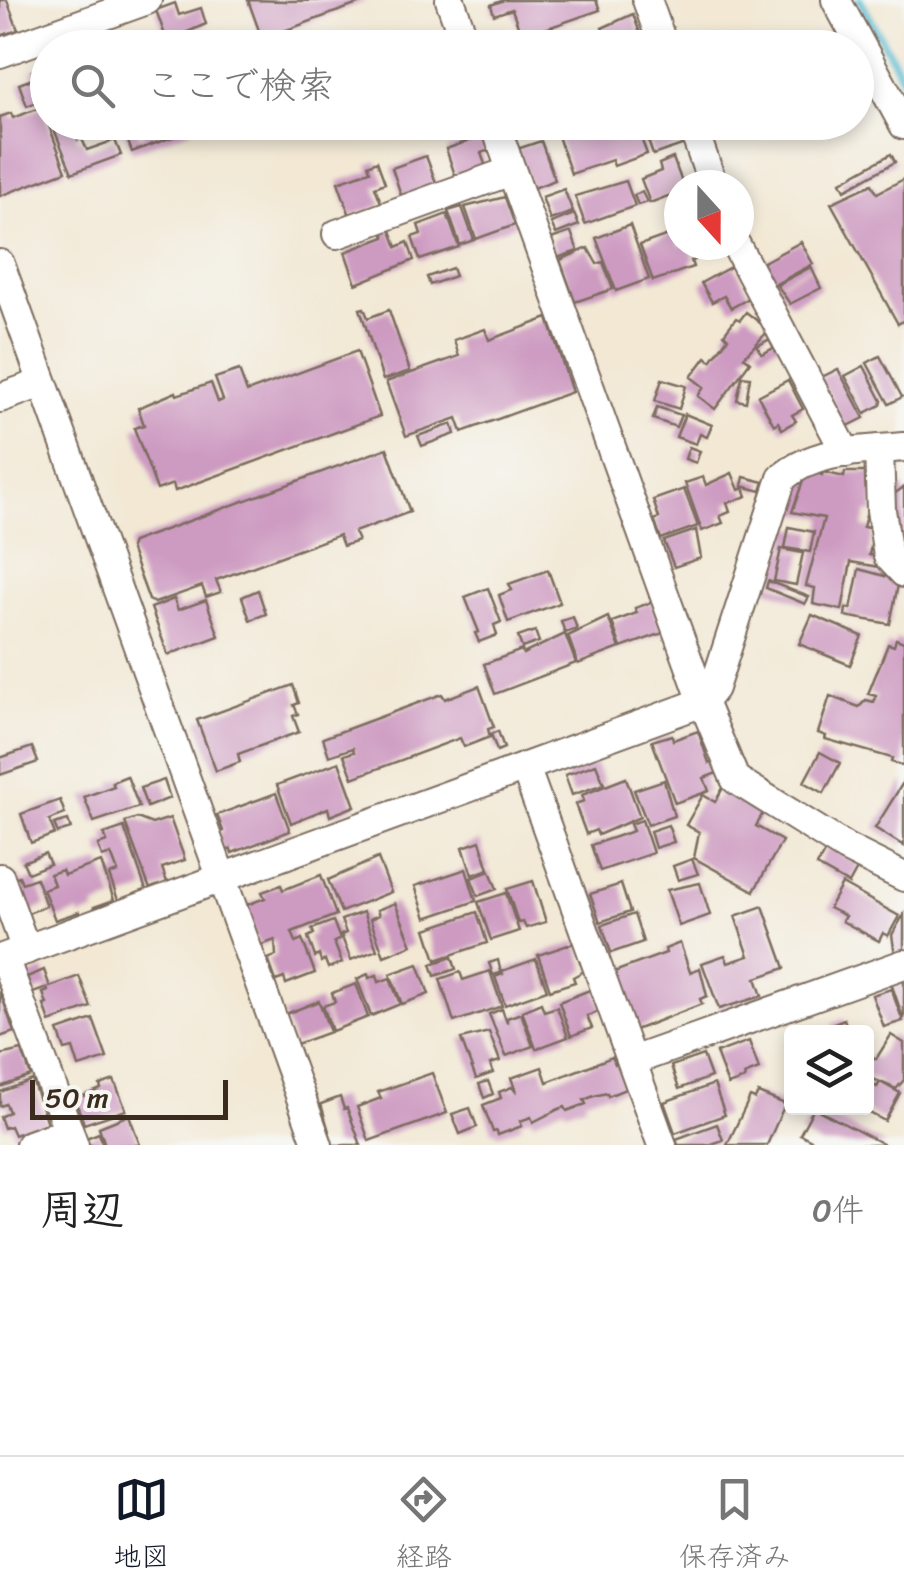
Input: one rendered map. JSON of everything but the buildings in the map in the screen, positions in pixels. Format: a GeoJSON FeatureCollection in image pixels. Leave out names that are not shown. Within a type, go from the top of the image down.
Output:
{"type":"FeatureCollection","features":[{"type":"Feature","properties":{"kind":"street"},"geometry":{"type":"LineString","coordinates":[[64,30],[147,0]]}},
{"type":"Feature","properties":{"kind":"street"},"geometry":{"type":"LineString","coordinates":[[450,0],[461,30]]}},
{"type":"Feature","properties":{"kind":"street"},"geometry":{"type":"LineString","coordinates":[[646,0],[657,30]]}},
{"type":"Feature","properties":{"kind":"street"},"geometry":{"type":"LineString","coordinates":[[837,0],[853,30]]}},
{"type":"Feature","properties":{"kind":"street"},"geometry":{"type":"LineString","coordinates":[[0,53],[30,42]]}},
{"type":"Feature","properties":{"kind":"street"},"geometry":{"type":"LineString","coordinates":[[874,69],[904,125]]}},
{"type":"Feature","properties":{"kind":"street"},"geometry":{"type":"LineString","coordinates":[[501,140],[703,702],[735,779],[846,848],[904,876]]}},
{"type":"Feature","properties":{"kind":"street"},"geometry":{"type":"LineString","coordinates":[[697,140],[708,170]]}},
{"type":"Feature","properties":{"kind":"street"},"geometry":{"type":"LineString","coordinates":[[337,234],[512,171]]}},
{"type":"Feature","properties":{"kind":"street"},"geometry":{"type":"LineString","coordinates":[[744,260],[846,453]]}},
{"type":"Feature","properties":{"kind":"street"},"geometry":{"type":"LineString","coordinates":[[2,273],[318,1145]]}},
{"type":"Feature","properties":{"kind":"street"},"geometry":{"type":"LineString","coordinates":[[0,398],[42,382]]}},
{"type":"Feature","properties":{"kind":"street"},"geometry":{"type":"LineString","coordinates":[[10,956],[703,702],[714,688],[782,478],[801,465],[846,453],[892,448],[881,510],[888,556],[904,573]]}},
{"type":"Feature","properties":{"kind":"street"},"geometry":{"type":"LineString","coordinates":[[526,767],[662,1145]]}},
{"type":"Feature","properties":{"kind":"street"},"geometry":{"type":"LineString","coordinates":[[0,878],[10,956],[72,1138],[30,1145]]}},
{"type":"Feature","properties":{"kind":"street"},"geometry":{"type":"LineString","coordinates":[[632,1060],[904,964]]}},
{"type":"Feature","properties":{"kind":"waterway"},"geometry":{"type":"LineString","coordinates":[[860,0],[904,81]]}}]}
